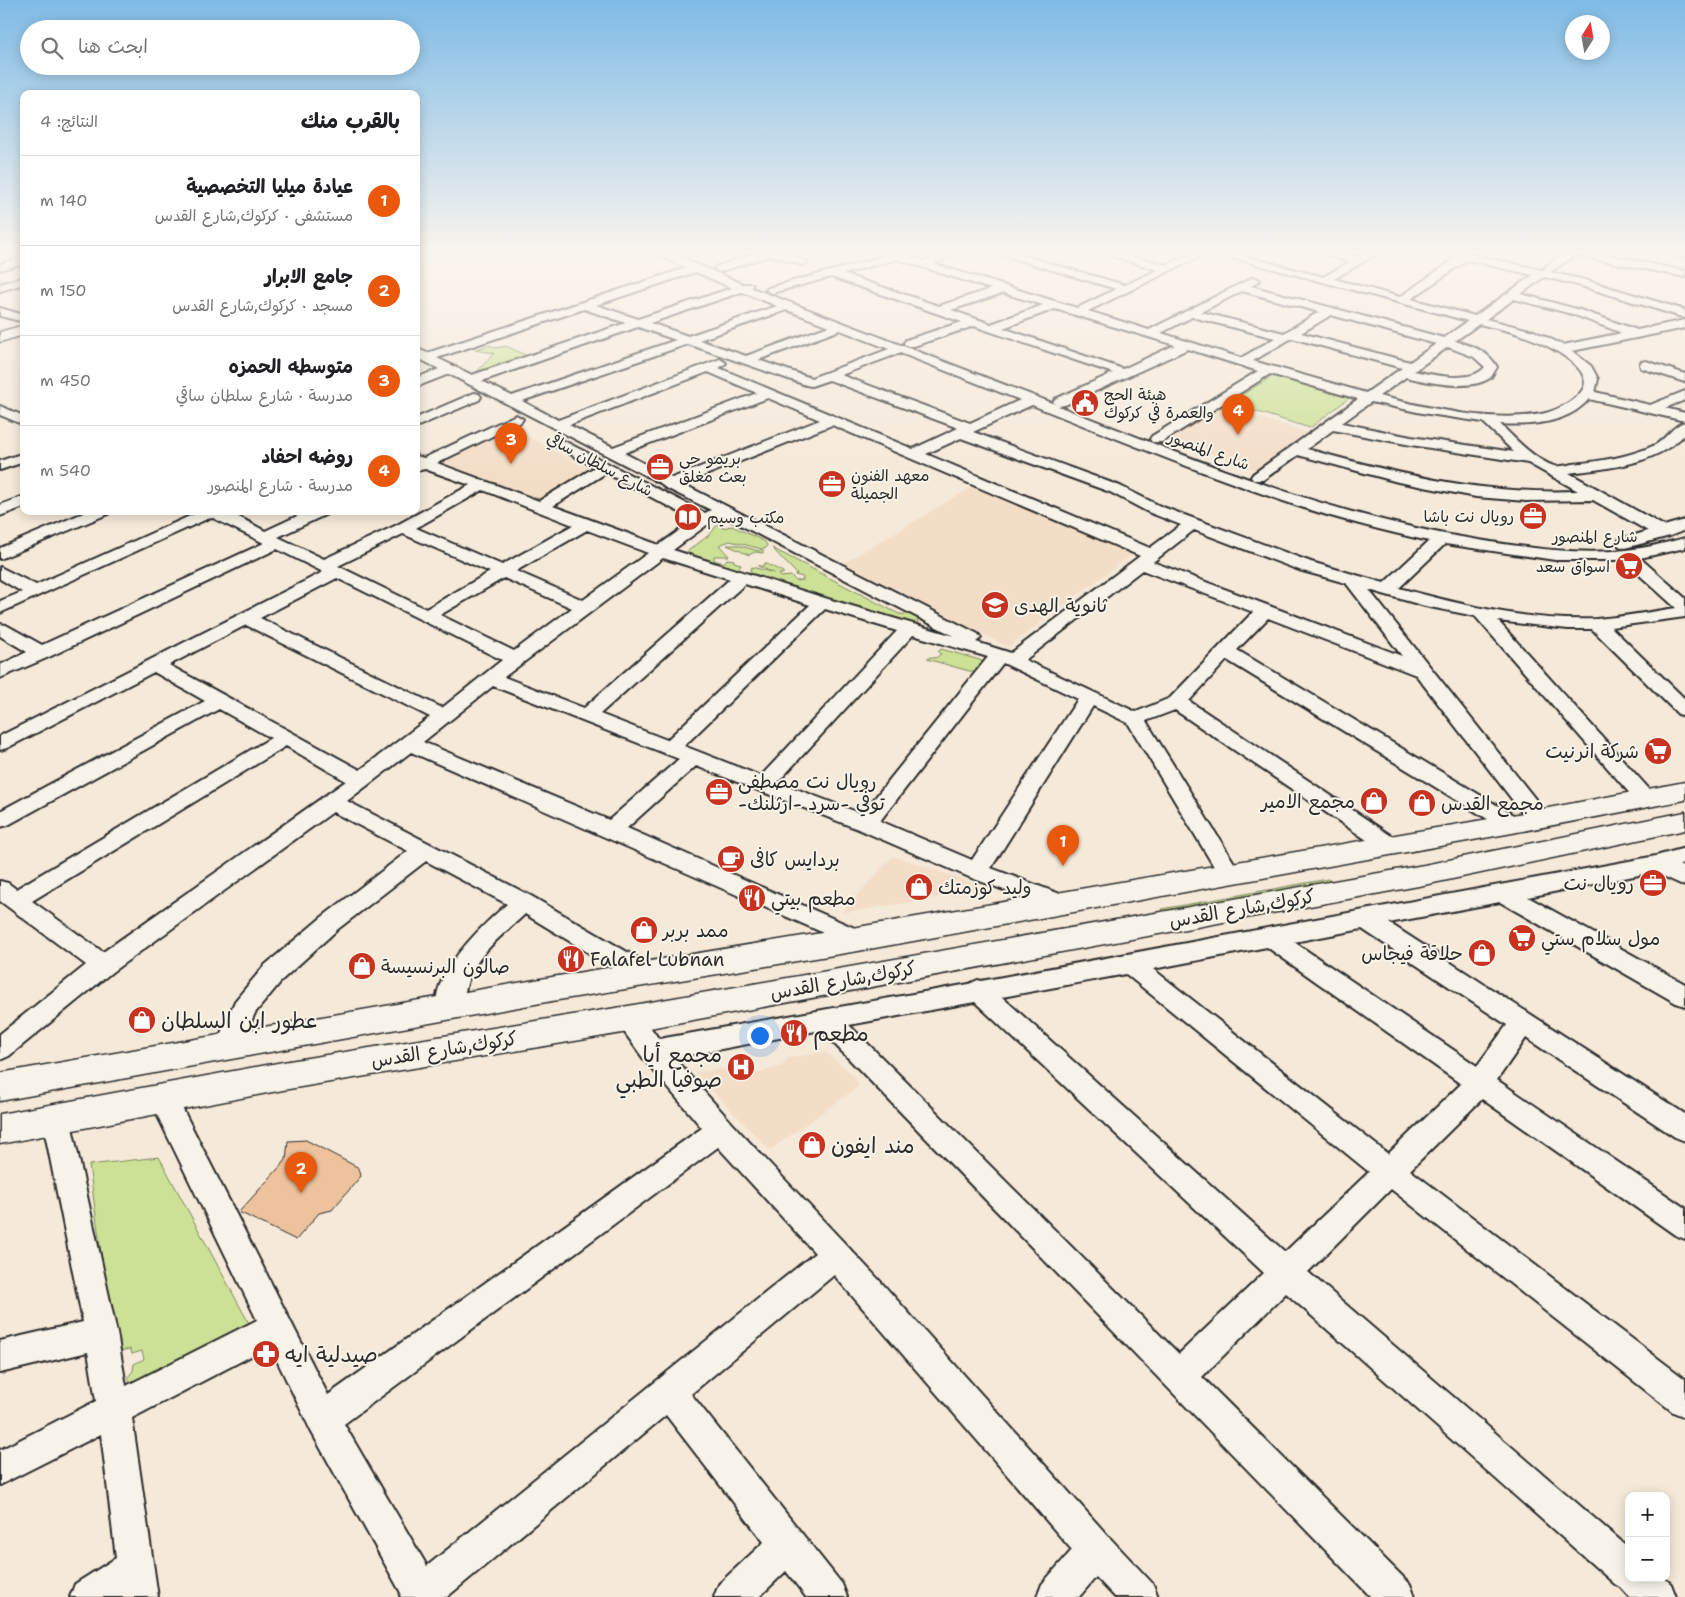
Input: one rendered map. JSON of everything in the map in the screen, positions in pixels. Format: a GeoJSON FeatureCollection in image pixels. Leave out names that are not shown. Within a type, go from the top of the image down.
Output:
{"type":"FeatureCollection","features":[{"type":"Feature","properties":{"kind":"main road"},"geometry":{"type":"LineString","coordinates":[[0,332],[20,327]]}},
{"type":"Feature","properties":{"kind":"main road"},"geometry":{"type":"LineString","coordinates":[[0,336],[20,331]]}},
{"type":"Feature","properties":{"kind":"main road","name":"كركوك,شارع القدس"},"geometry":{"type":"LineString","coordinates":[[0,1088],[644,974],[1391,846],[1685,791]]}},
{"type":"Feature","properties":{"kind":"main road"},"geometry":{"type":"LineString","coordinates":[[1614,805],[1643,830]]}},
{"type":"Feature","properties":{"kind":"main road","name":"كركوك,شارع القدس"},"geometry":{"type":"LineString","coordinates":[[0,1129],[283,1076],[628,1019],[1414,877],[1685,822]]}},
{"type":"Feature","properties":{"kind":"main road"},"geometry":{"type":"LineString","coordinates":[[283,1076],[286,1037]]}},
{"type":"Feature","properties":{"kind":"street"},"geometry":{"type":"LineString","coordinates":[[420,359],[522,327]]}},
{"type":"Feature","properties":{"kind":"street"},"geometry":{"type":"LineString","coordinates":[[470,380],[628,327]]}},
{"type":"Feature","properties":{"kind":"street"},"geometry":{"type":"LineString","coordinates":[[648,327],[811,382],[961,327]]}},
{"type":"Feature","properties":{"kind":"street"},"geometry":{"type":"LineString","coordinates":[[510,401],[727,327]]}},
{"type":"Feature","properties":{"kind":"street"},"geometry":{"type":"LineString","coordinates":[[553,431],[709,368],[838,327]]}},
{"type":"Feature","properties":{"kind":"street","name":"شارع المنصور"},"geometry":{"type":"LineString","coordinates":[[842,327],[905,346]]}},
{"type":"Feature","properties":{"kind":"street","name":"شارع المنصور"},"geometry":{"type":"LineString","coordinates":[[859,327],[992,379],[1060,402],[1258,476],[1392,521],[1432,530],[1509,542],[1587,546],[1617,545],[1664,533],[1685,525]]}},
{"type":"Feature","properties":{"kind":"street"},"geometry":{"type":"LineString","coordinates":[[988,327],[1124,373]]}},
{"type":"Feature","properties":{"kind":"street"},"geometry":{"type":"LineString","coordinates":[[992,328],[996,327]]}},
{"type":"Feature","properties":{"kind":"street"},"geometry":{"type":"LineString","coordinates":[[1125,327],[1268,370],[1370,397],[1448,414],[1487,419],[1525,420],[1553,416],[1574,405],[1588,394],[1592,384],[1590,373],[1562,348],[1522,331],[1506,327]]}},
{"type":"Feature","properties":{"kind":"street"},"geometry":{"type":"LineString","coordinates":[[1150,334],[1165,327]]}},
{"type":"Feature","properties":{"kind":"street"},"geometry":{"type":"LineString","coordinates":[[1248,327],[1288,336],[1436,379],[1476,379],[1489,372],[1490,364],[1481,355],[1386,327]]}},
{"type":"Feature","properties":{"kind":"street"},"geometry":{"type":"LineString","coordinates":[[1243,362],[1304,327]]}},
{"type":"Feature","properties":{"kind":"street"},"geometry":{"type":"LineString","coordinates":[[1258,476],[1469,327]]}},
{"type":"Feature","properties":{"kind":"street"},"geometry":{"type":"LineString","coordinates":[[1616,327],[1636,334]]}},
{"type":"Feature","properties":{"kind":"street"},"geometry":{"type":"LineString","coordinates":[[1562,348],[1673,327]]}},
{"type":"Feature","properties":{"kind":"street"},"geometry":{"type":"LineString","coordinates":[[1060,402],[1186,345]]}},
{"type":"Feature","properties":{"kind":"street","name":"شارع سلطان ساقي"},"geometry":{"type":"LineString","coordinates":[[420,359],[449,369],[510,401],[553,431],[609,460],[705,519]]}},
{"type":"Feature","properties":{"kind":"street","name":"شارع سلطان ساقي"},"geometry":{"type":"LineString","coordinates":[[420,359],[433,376],[532,428]]}},
{"type":"Feature","properties":{"kind":"street"},"geometry":{"type":"LineString","coordinates":[[1646,365],[1685,378]]}},
{"type":"Feature","properties":{"kind":"street"},"geometry":{"type":"LineString","coordinates":[[709,368],[914,454],[1264,610],[1424,671]]}},
{"type":"Feature","properties":{"kind":"street"},"geometry":{"type":"LineString","coordinates":[[420,381],[449,369]]}},
{"type":"Feature","properties":{"kind":"street"},"geometry":{"type":"LineString","coordinates":[[1157,439],[1268,370]]}},
{"type":"Feature","properties":{"kind":"street"},"geometry":{"type":"LineString","coordinates":[[829,375],[1115,489],[1144,504],[1192,524],[1305,566],[1353,581],[1482,614],[1540,622],[1597,624],[1685,612]]}},
{"type":"Feature","properties":{"kind":"street","name":"شارع المنصور"},"geometry":{"type":"LineString","coordinates":[[992,379],[1032,400],[1195,464],[1380,526],[1440,540],[1550,554],[1628,555],[1645,553],[1685,543]]}},
{"type":"Feature","properties":{"kind":"street"},"geometry":{"type":"LineString","coordinates":[[540,507],[609,460],[769,393]]}},
{"type":"Feature","properties":{"kind":"street"},"geometry":{"type":"LineString","coordinates":[[1588,394],[1685,417]]}},
{"type":"Feature","properties":{"kind":"street"},"geometry":{"type":"LineString","coordinates":[[1652,410],[1685,395]]}},
{"type":"Feature","properties":{"kind":"street"},"geometry":{"type":"LineString","coordinates":[[420,421],[474,397]]}},
{"type":"Feature","properties":{"kind":"street"},"geometry":{"type":"LineString","coordinates":[[914,454],[1032,400]]}},
{"type":"Feature","properties":{"kind":"street"},"geometry":{"type":"LineString","coordinates":[[0,410],[20,419]]}},
{"type":"Feature","properties":{"kind":"street"},"geometry":{"type":"LineString","coordinates":[[420,463],[516,419]]}},
{"type":"Feature","properties":{"kind":"street"},"geometry":{"type":"LineString","coordinates":[[1487,419],[1510,442],[1532,459],[1664,533]]}},
{"type":"Feature","properties":{"kind":"street"},"geometry":{"type":"LineString","coordinates":[[669,484],[832,420]]}},
{"type":"Feature","properties":{"kind":"street"},"geometry":{"type":"LineString","coordinates":[[1331,425],[1412,441],[1532,459]]}},
{"type":"Feature","properties":{"kind":"street"},"geometry":{"type":"LineString","coordinates":[[1553,471],[1603,464],[1645,454],[1663,446],[1685,426]]}},
{"type":"Feature","properties":{"kind":"street"},"geometry":{"type":"LineString","coordinates":[[0,455],[20,448]]}},
{"type":"Feature","properties":{"kind":"street"},"geometry":{"type":"LineString","coordinates":[[1295,450],[1362,468],[1460,489],[1525,497],[1594,495]]}},
{"type":"Feature","properties":{"kind":"street"},"geometry":{"type":"LineString","coordinates":[[0,466],[20,458]]}},
{"type":"Feature","properties":{"kind":"street"},"geometry":{"type":"LineString","coordinates":[[609,460],[724,509],[952,627],[1006,658],[1136,719],[1230,874]]}},
{"type":"Feature","properties":{"kind":"street"},"geometry":{"type":"LineString","coordinates":[[420,463],[661,552],[1006,658]]}},
{"type":"Feature","properties":{"kind":"street"},"geometry":{"type":"LineString","coordinates":[[0,744],[246,618],[482,485]]}},
{"type":"Feature","properties":{"kind":"street"},"geometry":{"type":"LineString","coordinates":[[0,511],[20,503]]}},
{"type":"Feature","properties":{"kind":"street"},"geometry":{"type":"LineString","coordinates":[[0,1049],[104,965],[332,802],[515,659],[705,519],[724,509]]}},
{"type":"Feature","properties":{"kind":"street"},"geometry":{"type":"LineString","coordinates":[[0,554],[93,515]]}},
{"type":"Feature","properties":{"kind":"street"},"geometry":{"type":"LineString","coordinates":[[0,608],[205,515]]}},
{"type":"Feature","properties":{"kind":"street"},"geometry":{"type":"LineString","coordinates":[[222,515],[515,659]]}},
{"type":"Feature","properties":{"kind":"street"},"geometry":{"type":"LineString","coordinates":[[0,672],[271,540],[314,515]]}},
{"type":"Feature","properties":{"kind":"street"},"geometry":{"type":"LineString","coordinates":[[426,616],[586,524]]}},
{"type":"Feature","properties":{"kind":"street"},"geometry":{"type":"LineString","coordinates":[[866,824],[1006,658],[1146,559],[1192,524]]}},
{"type":"Feature","properties":{"kind":"street"},"geometry":{"type":"LineString","coordinates":[[403,528],[586,608]]}},
{"type":"Feature","properties":{"kind":"street"},"geometry":{"type":"LineString","coordinates":[[1387,590],[1440,540]]}},
{"type":"Feature","properties":{"kind":"street"},"geometry":{"type":"LineString","coordinates":[[1628,555],[1685,607]]}},
{"type":"Feature","properties":{"kind":"street"},"geometry":{"type":"LineString","coordinates":[[0,572],[35,592]]}},
{"type":"Feature","properties":{"kind":"street"},"geometry":{"type":"LineString","coordinates":[[586,716],[742,578]]}},
{"type":"Feature","properties":{"kind":"street"},"geometry":{"type":"LineString","coordinates":[[1353,581],[1424,671],[1526,822]]}},
{"type":"Feature","properties":{"kind":"street"},"geometry":{"type":"LineString","coordinates":[[670,748],[822,603]]}},
{"type":"Feature","properties":{"kind":"street"},"geometry":{"type":"LineString","coordinates":[[1136,719],[1177,702],[1264,610]]}},
{"type":"Feature","properties":{"kind":"street"},"geometry":{"type":"LineString","coordinates":[[1482,614],[1647,799]]}},
{"type":"Feature","properties":{"kind":"street"},"geometry":{"type":"LineString","coordinates":[[246,618],[444,716]]}},
{"type":"Feature","properties":{"kind":"street"},"geometry":{"type":"LineString","coordinates":[[1597,624],[1685,710]]}},
{"type":"Feature","properties":{"kind":"street"},"geometry":{"type":"LineString","coordinates":[[0,629],[42,653]]}},
{"type":"Feature","properties":{"kind":"street"},"geometry":{"type":"LineString","coordinates":[[764,785],[909,629]]}},
{"type":"Feature","properties":{"kind":"street"},"geometry":{"type":"LineString","coordinates":[[1225,651],[1526,822]]}},
{"type":"Feature","properties":{"kind":"street"},"geometry":{"type":"LineString","coordinates":[[155,665],[359,779]]}},
{"type":"Feature","properties":{"kind":"street"},"geometry":{"type":"LineString","coordinates":[[491,679],[866,824],[977,871],[1060,903]]}},
{"type":"Feature","properties":{"kind":"street"},"geometry":{"type":"LineString","coordinates":[[977,871],[1089,697]]}},
{"type":"Feature","properties":{"kind":"street"},"geometry":{"type":"LineString","coordinates":[[0,820],[219,701]]}},
{"type":"Feature","properties":{"kind":"street"},"geometry":{"type":"LineString","coordinates":[[1177,702],[1391,846]]}},
{"type":"Feature","properties":{"kind":"street"},"geometry":{"type":"LineString","coordinates":[[104,965],[7,895],[285,738]]}},
{"type":"Feature","properties":{"kind":"street"},"geometry":{"type":"LineString","coordinates":[[408,743],[858,938]]}},
{"type":"Feature","properties":{"kind":"street"},"geometry":{"type":"LineString","coordinates":[[612,830],[693,757]]}},
{"type":"Feature","properties":{"kind":"street"},"geometry":{"type":"LineString","coordinates":[[332,802],[523,902],[644,974]]}},
{"type":"Feature","properties":{"kind":"street"},"geometry":{"type":"LineString","coordinates":[[228,1047],[244,1008],[274,972],[330,923],[423,850]]}},
{"type":"Feature","properties":{"kind":"street"},"geometry":{"type":"LineString","coordinates":[[652,1051],[978,990],[1130,964],[1656,864],[1685,856]]}},
{"type":"Feature","properties":{"kind":"street"},"geometry":{"type":"LineString","coordinates":[[1656,864],[1685,878]]}},
{"type":"Feature","properties":{"kind":"street"},"geometry":{"type":"LineString","coordinates":[[1503,893],[1685,996]]}},
{"type":"Feature","properties":{"kind":"street"},"geometry":{"type":"LineString","coordinates":[[449,1008],[452,988],[466,959],[523,902]]}},
{"type":"Feature","properties":{"kind":"street"},"geometry":{"type":"LineString","coordinates":[[1365,919],[1685,1129]]}},
{"type":"Feature","properties":{"kind":"street"},"geometry":{"type":"LineString","coordinates":[[1270,937],[1685,1226]]}},
{"type":"Feature","properties":{"kind":"street"},"geometry":{"type":"LineString","coordinates":[[1130,964],[1389,1171],[1685,1400]]}},
{"type":"Feature","properties":{"kind":"street"},"geometry":{"type":"LineString","coordinates":[[978,990],[1285,1272],[1625,1569]]}},
{"type":"Feature","properties":{"kind":"street"},"geometry":{"type":"LineString","coordinates":[[825,1018],[1397,1597]]}},
{"type":"Feature","properties":{"kind":"street"},"geometry":{"type":"LineString","coordinates":[[628,1019],[652,1051],[720,1130],[836,1255],[1096,1550],[1140,1597]]}},
{"type":"Feature","properties":{"kind":"street"},"geometry":{"type":"LineString","coordinates":[[1179,1377],[1480,1083],[1524,1023]]}},
{"type":"Feature","properties":{"kind":"street"},"geometry":{"type":"LineString","coordinates":[[163,1098],[323,1419],[421,1596],[836,1255]]}},
{"type":"Feature","properties":{"kind":"street"},"geometry":{"type":"LineString","coordinates":[[56,1118],[101,1333],[114,1409],[137,1582],[88,1597]]}},
{"type":"Feature","properties":{"kind":"street"},"geometry":{"type":"LineString","coordinates":[[323,1419],[720,1130]]}},
{"type":"Feature","properties":{"kind":"street"},"geometry":{"type":"LineString","coordinates":[[0,1468],[277,1326]]}},
{"type":"Feature","properties":{"kind":"street"},"geometry":{"type":"LineString","coordinates":[[0,1357],[101,1333]]}},
{"type":"Feature","properties":{"kind":"street"},"geometry":{"type":"LineString","coordinates":[[669,1392],[829,1597]]}},
{"type":"Feature","properties":{"kind":"street"},"geometry":{"type":"LineString","coordinates":[[732,1597],[788,1544]]}},
{"type":"Feature","properties":{"kind":"street"},"geometry":{"type":"LineString","coordinates":[[1056,1597],[1096,1550]]}},
{"type":"Feature","properties":{"kind":"street"},"geometry":{"type":"LineString","coordinates":[[1641,1582],[1658,1597]]}},
{"type":"Feature","properties":{"kind":"shaded area"},"geometry":{"type":"Polygon","coordinates":[[[1223,406],[1307,432],[1255,470],[1169,439],[1223,406]]]}},
{"type":"Feature","properties":{"kind":"shaded area"},"geometry":{"type":"Polygon","coordinates":[[[512,428],[592,471],[543,501],[445,465],[446,460],[512,428]]]}},
{"type":"Feature","properties":{"kind":"shaded area","name":"ثانوية الهدى"},"geometry":{"type":"Polygon","coordinates":[[[974,486],[1134,553],[1008,647],[844,563],[974,486]]]}},
{"type":"Feature","properties":{"kind":"shaded area"},"geometry":{"type":"Polygon","coordinates":[[[893,856],[991,889],[841,913],[893,856]]]}},
{"type":"Feature","properties":{"kind":"shaded area"},"geometry":{"type":"Polygon","coordinates":[[[825,1052],[855,1077],[858,1087],[770,1150],[694,1072],[745,1067],[757,1073],[782,1066],[788,1058],[825,1052]]]}},
{"type":"Feature","properties":{"kind":"green space"},"geometry":{"type":"Polygon","coordinates":[[[489,345],[496,348],[506,346],[530,357],[474,375],[494,353],[474,350],[489,345]]]}},
{"type":"Feature","properties":{"kind":"green space"},"geometry":{"type":"Polygon","coordinates":[[[1273,376],[1349,398],[1310,428],[1228,403],[1273,376]]]}},
{"type":"Feature","properties":{"kind":"green space"},"geometry":{"type":"Polygon","coordinates":[[[719,523],[722,528],[732,526],[764,541],[767,545],[763,549],[763,553],[755,552],[749,555],[727,545],[737,545],[759,551],[762,549],[730,541],[719,545],[729,556],[714,556],[714,560],[724,563],[727,559],[734,560],[734,562],[741,566],[737,569],[738,571],[684,554],[709,535],[719,523]]]}},
{"type":"Feature","properties":{"kind":"green space"},"geometry":{"type":"Polygon","coordinates":[[[772,548],[899,614],[916,615],[918,623],[923,626],[922,629],[752,575],[750,572],[752,567],[774,573],[758,566],[763,566],[765,563],[783,572],[783,574],[779,574],[781,577],[791,576],[796,581],[803,580],[803,577],[795,575],[797,574],[772,548]]]}},
{"type":"Feature","properties":{"kind":"green space"},"geometry":{"type":"Polygon","coordinates":[[[941,649],[980,660],[984,663],[976,673],[927,659],[930,657],[936,658],[941,654],[938,652],[941,649]]]}},
{"type":"Feature","properties":{"kind":"green space"},"geometry":{"type":"Polygon","coordinates":[[[1328,879],[1334,885],[1168,916],[1162,909],[1328,879]]]}},
{"type":"Feature","properties":{"kind":"green space"},"geometry":{"type":"Polygon","coordinates":[[[159,1157],[251,1327],[136,1394],[128,1377],[133,1371],[134,1364],[144,1359],[142,1351],[132,1354],[130,1349],[120,1351],[120,1339],[114,1347],[89,1165],[159,1157]]]}},
{"type":"Feature","properties":{"kind":"building"},"geometry":{"type":"Polygon","coordinates":[[[306,1140],[359,1168],[361,1176],[332,1210],[319,1213],[296,1240],[239,1212],[286,1160],[288,1141],[306,1140]]]}},
{"type":"Feature","properties":{"kind":"place","name":"هيئة الحج والعمرة في كركوك"},"geometry":{"type":"Point","coordinates":[1085,403]}},
{"type":"Feature","properties":{"kind":"place","name":"روضه احفاد"},"geometry":{"type":"Point","coordinates":[1238,435]}},
{"type":"Feature","properties":{"kind":"place","name":"متوسطه الحمزه"},"geometry":{"type":"Point","coordinates":[511,464]}},
{"type":"Feature","properties":{"kind":"place","name":"بريمو حي بعث مغلق"},"geometry":{"type":"Point","coordinates":[660,467]}},
{"type":"Feature","properties":{"kind":"place","name":"معهد الفنون الجميلة"},"geometry":{"type":"Point","coordinates":[832,484]}},
{"type":"Feature","properties":{"kind":"place","name":"رويال نت باشا"},"geometry":{"type":"Point","coordinates":[1533,516]}},
{"type":"Feature","properties":{"kind":"place","name":"مكتب وسيم"},"geometry":{"type":"Point","coordinates":[688,517]}},
{"type":"Feature","properties":{"kind":"place","name":"اسواق سعد"},"geometry":{"type":"Point","coordinates":[1629,566]}},
{"type":"Feature","properties":{"kind":"place","name":"ثانوية الهدى"},"geometry":{"type":"Point","coordinates":[995,605]}},
{"type":"Feature","properties":{"kind":"place","name":"شركة انرنيت"},"geometry":{"type":"Point","coordinates":[1658,751]}},
{"type":"Feature","properties":{"kind":"place","name":"رويال نت مصطفى -توفي -سرد -ارثلنك"},"geometry":{"type":"Point","coordinates":[719,792]}},
{"type":"Feature","properties":{"kind":"place","name":"مجمع الامير"},"geometry":{"type":"Point","coordinates":[1374,801]}},
{"type":"Feature","properties":{"kind":"place","name":"مجمع القدس"},"geometry":{"type":"Point","coordinates":[1422,803]}},
{"type":"Feature","properties":{"kind":"place","name":"بردايس کافى"},"geometry":{"type":"Point","coordinates":[731,859]}},
{"type":"Feature","properties":{"kind":"place","name":"عيادة ميليا التخصصية"},"geometry":{"type":"Point","coordinates":[1063,866]}},
{"type":"Feature","properties":{"kind":"place","name":"رويال نت"},"geometry":{"type":"Point","coordinates":[1653,883]}},
{"type":"Feature","properties":{"kind":"place","name":"وليد كوزمتك"},"geometry":{"type":"Point","coordinates":[919,887]}},
{"type":"Feature","properties":{"kind":"place","name":"مطعم بيتي"},"geometry":{"type":"Point","coordinates":[752,898]}},
{"type":"Feature","properties":{"kind":"place","name":"ممد بربر"},"geometry":{"type":"Point","coordinates":[644,930]}},
{"type":"Feature","properties":{"kind":"place","name":"مول سلام ستي"},"geometry":{"type":"Point","coordinates":[1522,938]}},
{"type":"Feature","properties":{"kind":"place","name":"حلاقة فيجاس"},"geometry":{"type":"Point","coordinates":[1482,953]}},
{"type":"Feature","properties":{"kind":"place","name":"Falafel Lubnan"},"geometry":{"type":"Point","coordinates":[571,959]}},
{"type":"Feature","properties":{"kind":"place","name":"صالون البرنسيسة"},"geometry":{"type":"Point","coordinates":[362,966]}},
{"type":"Feature","properties":{"kind":"place","name":"عطور ابن السلطان"},"geometry":{"type":"Point","coordinates":[142,1020]}},
{"type":"Feature","properties":{"kind":"place","name":"مطعم"},"geometry":{"type":"Point","coordinates":[794,1033]}},
{"type":"Feature","properties":{"kind":"place","name":"مجمع أيا صوفيا الطبي"},"geometry":{"type":"Point","coordinates":[741,1067]}},
{"type":"Feature","properties":{"kind":"place","name":"مند ايفون"},"geometry":{"type":"Point","coordinates":[812,1145]}},
{"type":"Feature","properties":{"kind":"place","name":"جامع الابرار"},"geometry":{"type":"Point","coordinates":[301,1193]}},
{"type":"Feature","properties":{"kind":"place","name":"صیدلیة ایە"},"geometry":{"type":"Point","coordinates":[266,1354]}}]}
